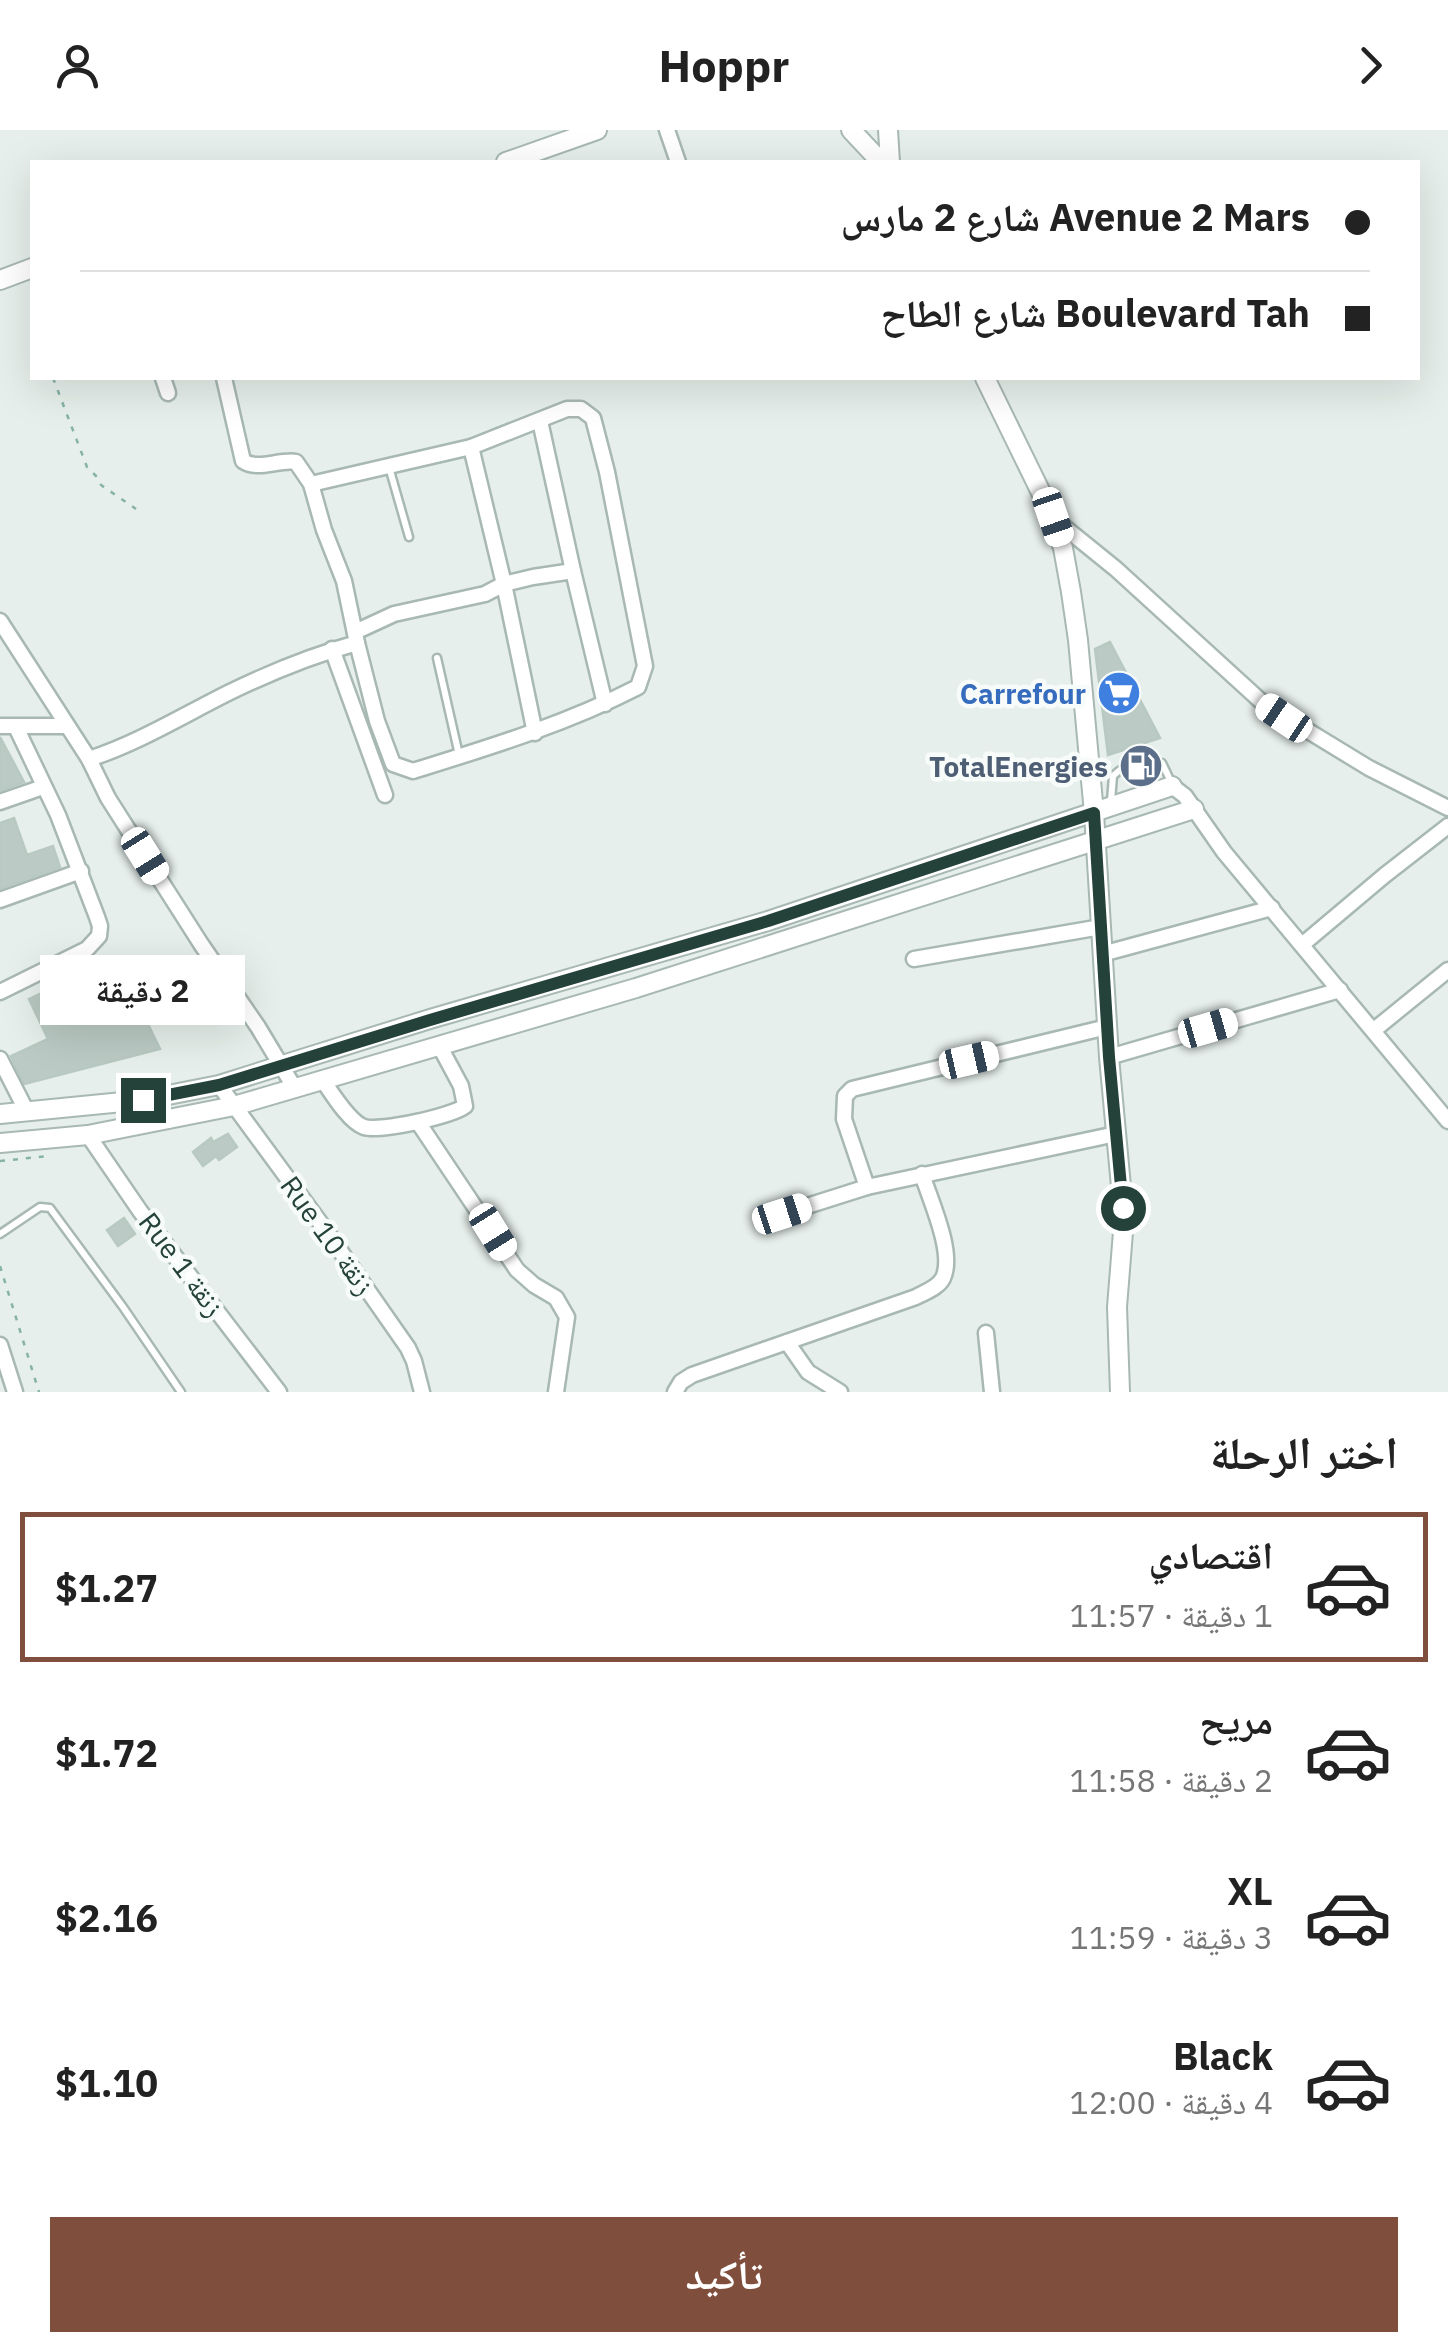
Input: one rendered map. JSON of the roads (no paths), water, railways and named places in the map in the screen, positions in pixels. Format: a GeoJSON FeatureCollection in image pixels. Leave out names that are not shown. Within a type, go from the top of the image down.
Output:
{"type":"FeatureCollection","features":[{"type":"Feature","properties":{"kind":"street"},"geometry":{"type":"LineString","coordinates":[[512,160],[596,130]]}},
{"type":"Feature","properties":{"kind":"street"},"geometry":{"type":"LineString","coordinates":[[666,130],[677,160]]}},
{"type":"Feature","properties":{"kind":"street"},"geometry":{"type":"LineString","coordinates":[[850,130],[879,160]]}},
{"type":"Feature","properties":{"kind":"street"},"geometry":{"type":"LineString","coordinates":[[888,130],[890,160]]}},
{"type":"Feature","properties":{"kind":"street"},"geometry":{"type":"LineString","coordinates":[[0,280],[30,269]]}},
{"type":"Feature","properties":{"kind":"street"},"geometry":{"type":"LineString","coordinates":[[163,380],[168,393]]}},
{"type":"Feature","properties":{"kind":"street"},"geometry":{"type":"LineString","coordinates":[[224,380],[246,464],[293,461],[302,466],[310,484],[344,581],[377,721],[393,764],[413,771],[536,733],[638,687],[645,666],[607,472],[592,418],[581,410],[567,409],[471,447],[310,484]]}},
{"type":"Feature","properties":{"kind":"street"},"geometry":{"type":"LineString","coordinates":[[987,380],[1064,548],[1102,810],[1094,841],[1124,1232],[1117,1307],[1120,1392]]}},
{"type":"Feature","properties":{"kind":"street"},"geometry":{"type":"LineString","coordinates":[[540,421],[605,704]]}},
{"type":"Feature","properties":{"kind":"street"},"geometry":{"type":"LineString","coordinates":[[471,447],[536,733]]}},
{"type":"Feature","properties":{"kind":"street"},"geometry":{"type":"LineString","coordinates":[[1053,517],[1264,704],[1369,768],[1448,808]]}},
{"type":"Feature","properties":{"kind":"street"},"geometry":{"type":"LineString","coordinates":[[89,759],[122,748],[232,691],[356,638],[394,614],[485,594],[504,584],[533,577],[573,571]]}},
{"type":"Feature","properties":{"kind":"street"},"geometry":{"type":"LineString","coordinates":[[0,621],[294,1088]]}},
{"type":"Feature","properties":{"kind":"street"},"geometry":{"type":"LineString","coordinates":[[332,649],[385,795]]}},
{"type":"Feature","properties":{"kind":"street"},"geometry":{"type":"LineString","coordinates":[[0,726],[67,726]]}},
{"type":"Feature","properties":{"kind":"street"},"geometry":{"type":"LineString","coordinates":[[0,992],[86,949],[99,936],[98,917],[81,871],[16,726]]}},
{"type":"Feature","properties":{"kind":"street"},"geometry":{"type":"LineString","coordinates":[[0,1114],[143,1100],[219,1085],[768,921],[1172,786],[1185,796],[1224,852],[1447,1117]]}},
{"type":"Feature","properties":{"kind":"street"},"geometry":{"type":"LineString","coordinates":[[0,802],[44,787]]}},
{"type":"Feature","properties":{"kind":"street"},"geometry":{"type":"LineString","coordinates":[[0,1143],[88,1134],[234,1106],[636,988],[1194,810]]}},
{"type":"Feature","properties":{"kind":"street"},"geometry":{"type":"LineString","coordinates":[[1303,944],[1448,826]]}},
{"type":"Feature","properties":{"kind":"street"},"geometry":{"type":"LineString","coordinates":[[0,900],[81,871]]}},
{"type":"Feature","properties":{"kind":"street"},"geometry":{"type":"LineString","coordinates":[[1102,954],[1272,908]]}},
{"type":"Feature","properties":{"kind":"street"},"geometry":{"type":"LineString","coordinates":[[914,959],[1101,927]]}},
{"type":"Feature","properties":{"kind":"street"},"geometry":{"type":"LineString","coordinates":[[1374,1030],[1448,970]]}},
{"type":"Feature","properties":{"kind":"street"},"geometry":{"type":"LineString","coordinates":[[1109,1057],[1340,990]]}},
{"type":"Feature","properties":{"kind":"street"},"geometry":{"type":"LineString","coordinates":[[868,1187],[844,1119],[845,1096],[852,1089],[1107,1027]]}},
{"type":"Feature","properties":{"kind":"street"},"geometry":{"type":"LineString","coordinates":[[322,1079],[361,1126],[377,1128],[418,1122],[456,1112],[465,1106],[464,1095],[439,1045]]}},
{"type":"Feature","properties":{"kind":"street"},"geometry":{"type":"LineString","coordinates":[[0,1059],[27,1112]]}},
{"type":"Feature","properties":{"kind":"street","name":"Rue 10 زنقة"},"geometry":{"type":"LineString","coordinates":[[219,1085],[408,1348],[422,1392]]}},
{"type":"Feature","properties":{"kind":"street"},"geometry":{"type":"LineString","coordinates":[[418,1122],[518,1270],[556,1298],[564,1310],[568,1322],[556,1392]]}},
{"type":"Feature","properties":{"kind":"street","name":"Rue 1 زنقة"},"geometry":{"type":"LineString","coordinates":[[88,1134],[140,1210],[278,1392]]}},
{"type":"Feature","properties":{"kind":"street"},"geometry":{"type":"LineString","coordinates":[[782,1214],[922,1174],[1116,1134]]}},
{"type":"Feature","properties":{"kind":"street"},"geometry":{"type":"LineString","coordinates":[[675,1392],[680,1382],[692,1375],[916,1297],[937,1285],[942,1280],[947,1254],[922,1174]]}},
{"type":"Feature","properties":{"kind":"street"},"geometry":{"type":"LineString","coordinates":[[986,1333],[992,1392]]}},
{"type":"Feature","properties":{"kind":"street"},"geometry":{"type":"LineString","coordinates":[[787,1342],[808,1372],[840,1392]]}},
{"type":"Feature","properties":{"kind":"street"},"geometry":{"type":"LineString","coordinates":[[0,1345],[15,1392]]}},
{"type":"Feature","properties":{"kind":"lane"},"geometry":{"type":"LineString","coordinates":[[389,466],[410,537]]}},
{"type":"Feature","properties":{"kind":"lane"},"geometry":{"type":"LineString","coordinates":[[437,658],[459,756]]}},
{"type":"Feature","properties":{"kind":"lane"},"geometry":{"type":"LineString","coordinates":[[1102,810],[1113,776],[1120,768],[1152,760],[1162,763],[1172,786]]}},
{"type":"Feature","properties":{"kind":"lane"},"geometry":{"type":"LineString","coordinates":[[0,1234],[40,1207],[50,1208],[181,1392]]}},
{"type":"Feature","properties":{"kind":"place","name":"Carrefour"},"geometry":{"type":"Point","coordinates":[1119,693]}},
{"type":"Feature","properties":{"kind":"place","name":"TotalEnergies"},"geometry":{"type":"Point","coordinates":[1141,766]}}]}
